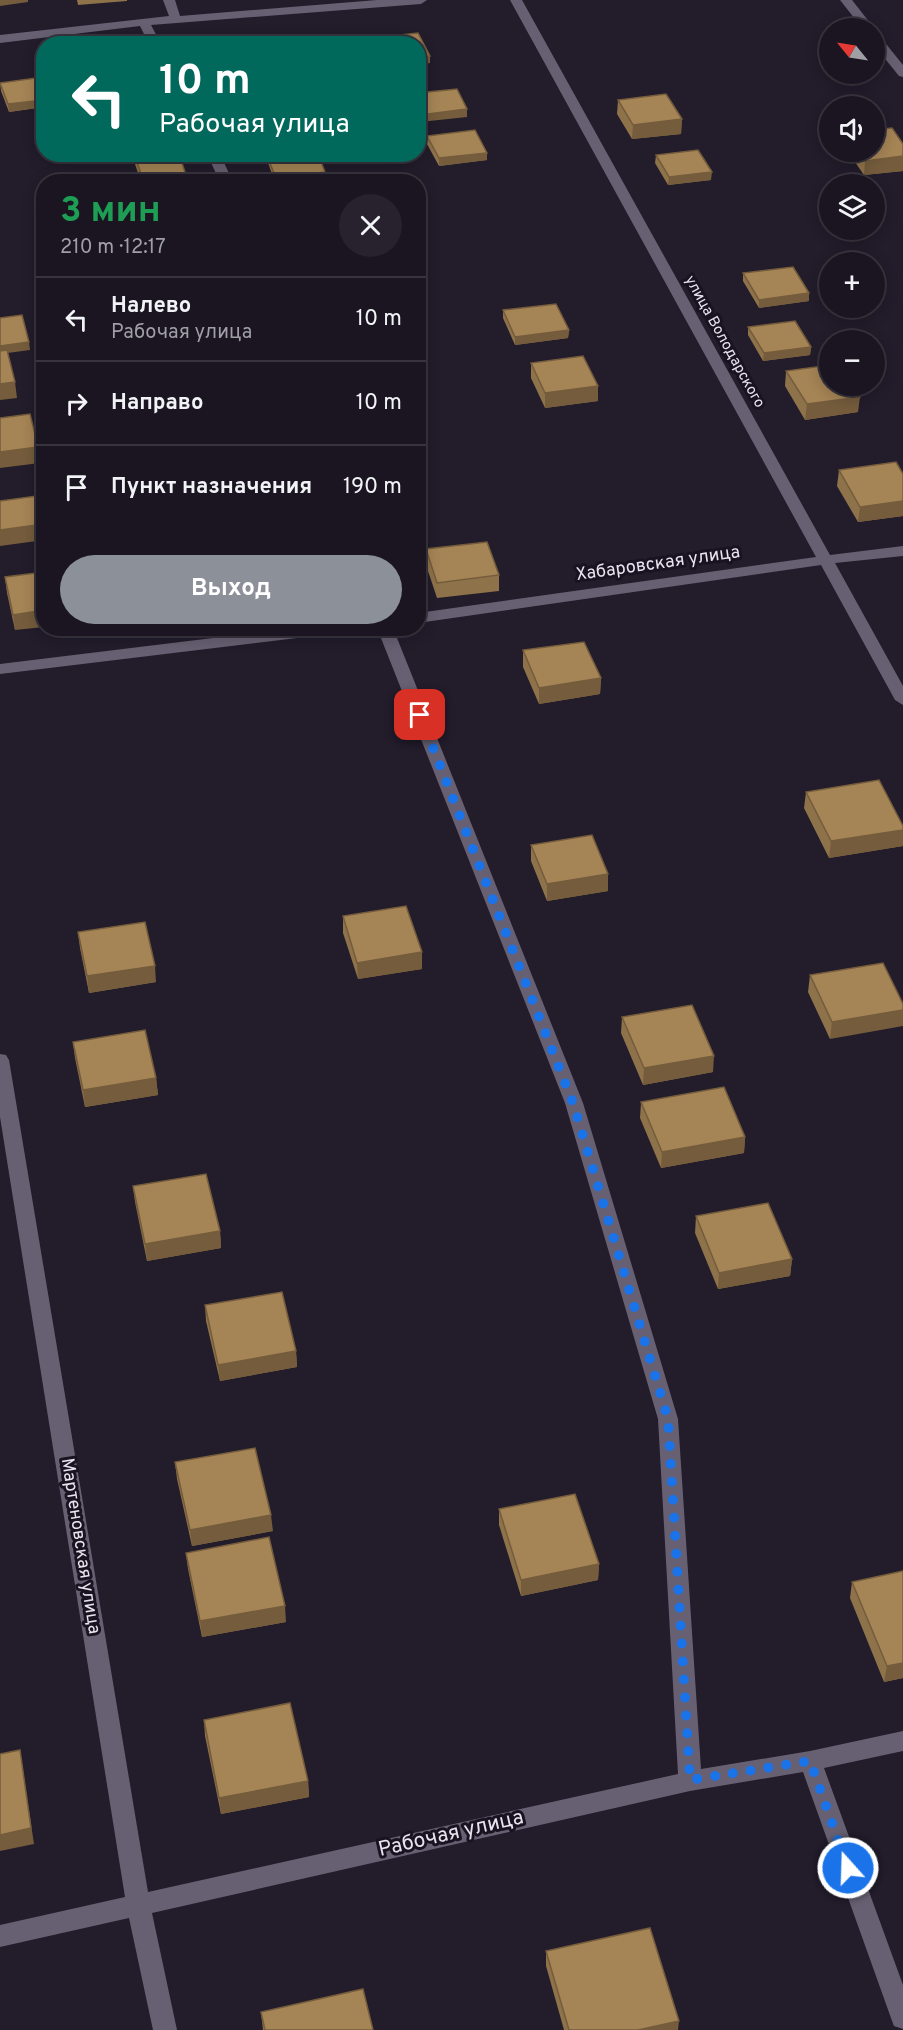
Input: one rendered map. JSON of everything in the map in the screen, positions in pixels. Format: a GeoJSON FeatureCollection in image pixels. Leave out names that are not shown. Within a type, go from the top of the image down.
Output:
{"type":"FeatureCollection","features":[{"type":"Feature","properties":{"kind":"street"},"geometry":{"type":"LineString","coordinates":[[169,0],[176,20]]}},
{"type":"Feature","properties":{"kind":"street"},"geometry":{"type":"LineString","coordinates":[[0,39],[144,22],[421,0]]}},
{"type":"Feature","properties":{"kind":"street","name":"улица Володарского"},"geometry":{"type":"LineString","coordinates":[[516,0],[903,700]]}},
{"type":"Feature","properties":{"kind":"street"},"geometry":{"type":"LineString","coordinates":[[846,0],[860,18]]}},
{"type":"Feature","properties":{"kind":"street"},"geometry":{"type":"LineString","coordinates":[[144,22],[151,36]]}},
{"type":"Feature","properties":{"kind":"street"},"geometry":{"type":"LineString","coordinates":[[885,51],[903,73]]}},
{"type":"Feature","properties":{"kind":"street","name":"Хабаровская улица"},"geometry":{"type":"LineString","coordinates":[[426,617],[903,551]]}},
{"type":"Feature","properties":{"kind":"street"},"geometry":{"type":"LineString","coordinates":[[0,669],[272,636]]}},
{"type":"Feature","properties":{"kind":"street"},"geometry":{"type":"LineString","coordinates":[[388,636],[573,1103],[668,1419],[690,1780]]}},
{"type":"Feature","properties":{"kind":"street","name":"Мартеновская улица"},"geometry":{"type":"LineString","coordinates":[[0,1060],[138,1904],[165,2030]]}},
{"type":"Feature","properties":{"kind":"street","name":"Рабочая улица"},"geometry":{"type":"LineString","coordinates":[[0,1936],[690,1780],[810,1761],[903,1741]]}},
{"type":"Feature","properties":{"kind":"street"},"geometry":{"type":"LineString","coordinates":[[810,1761],[903,2018]]}},
{"type":"Feature","properties":{"kind":"building"},"geometry":{"type":"Polygon","coordinates":[[[418,33],[420,36],[392,36],[418,33]]]}},
{"type":"Feature","properties":{"kind":"building"},"geometry":{"type":"Polygon","coordinates":[[[36,78],[36,101],[8,104],[0,83],[36,78]]]}},
{"type":"Feature","properties":{"kind":"building"},"geometry":{"type":"Polygon","coordinates":[[[457,89],[467,109],[426,114],[426,92],[457,89]]]}},
{"type":"Feature","properties":{"kind":"building"},"geometry":{"type":"Polygon","coordinates":[[[666,94],[682,119],[633,125],[618,100],[666,94]]]}},
{"type":"Feature","properties":{"kind":"building"},"geometry":{"type":"Polygon","coordinates":[[[892,128],[903,144],[903,156],[885,158],[885,129],[892,128]]]}},
{"type":"Feature","properties":{"kind":"building"},"geometry":{"type":"Polygon","coordinates":[[[475,130],[487,153],[439,158],[427,136],[475,130]]]}},
{"type":"Feature","properties":{"kind":"building"},"geometry":{"type":"Polygon","coordinates":[[[698,150],[712,172],[669,177],[656,155],[698,150]]]}},
{"type":"Feature","properties":{"kind":"building"},"geometry":{"type":"Polygon","coordinates":[[[137,162],[182,162],[186,174],[141,174],[137,162]]]}},
{"type":"Feature","properties":{"kind":"building"},"geometry":{"type":"Polygon","coordinates":[[[269,162],[321,162],[325,172],[309,174],[274,174],[269,162]]]}},
{"type":"Feature","properties":{"kind":"building"},"geometry":{"type":"Polygon","coordinates":[[[793,267],[809,293],[759,300],[743,273],[793,267]]]}},
{"type":"Feature","properties":{"kind":"building"},"geometry":{"type":"Polygon","coordinates":[[[556,304],[569,330],[515,337],[503,310],[556,304]]]}},
{"type":"Feature","properties":{"kind":"building"},"geometry":{"type":"Polygon","coordinates":[[[22,315],[29,342],[0,346],[0,318],[22,315]]]}},
{"type":"Feature","properties":{"kind":"building"},"geometry":{"type":"Polygon","coordinates":[[[795,321],[811,347],[764,353],[748,327],[795,321]]]}},
{"type":"Feature","properties":{"kind":"building"},"geometry":{"type":"Polygon","coordinates":[[[7,350],[15,382],[0,384],[0,351],[7,350]]]}},
{"type":"Feature","properties":{"kind":"building"},"geometry":{"type":"Polygon","coordinates":[[[583,356],[598,386],[545,393],[531,363],[583,356]]]}},
{"type":"Feature","properties":{"kind":"building"},"geometry":{"type":"Polygon","coordinates":[[[819,366],[819,396],[860,397],[807,404],[786,371],[819,366]]]}},
{"type":"Feature","properties":{"kind":"building"},"geometry":{"type":"Polygon","coordinates":[[[30,414],[36,447],[0,452],[0,418],[30,414]]]}},
{"type":"Feature","properties":{"kind":"building"},"geometry":{"type":"Polygon","coordinates":[[[896,462],[903,474],[903,501],[860,507],[839,470],[896,462]]]}},
{"type":"Feature","properties":{"kind":"building"},"geometry":{"type":"Polygon","coordinates":[[[36,496],[36,525],[0,530],[0,501],[36,496]]]}},
{"type":"Feature","properties":{"kind":"building"},"geometry":{"type":"Polygon","coordinates":[[[487,542],[499,575],[437,583],[426,549],[487,542]]]}},
{"type":"Feature","properties":{"kind":"building"},"geometry":{"type":"Polygon","coordinates":[[[36,573],[36,611],[13,615],[5,577],[36,573]]]}},
{"type":"Feature","properties":{"kind":"building"},"geometry":{"type":"Polygon","coordinates":[[[584,642],[601,678],[539,688],[523,650],[584,642]]]}},
{"type":"Feature","properties":{"kind":"building"},"geometry":{"type":"Polygon","coordinates":[[[879,780],[903,830],[831,841],[806,792],[879,780]]]}},
{"type":"Feature","properties":{"kind":"building"},"geometry":{"type":"Polygon","coordinates":[[[592,835],[608,874],[547,884],[531,845],[592,835]]]}},
{"type":"Feature","properties":{"kind":"building"},"geometry":{"type":"Polygon","coordinates":[[[406,906],[422,952],[357,963],[343,916],[406,906]]]}},
{"type":"Feature","properties":{"kind":"building"},"geometry":{"type":"Polygon","coordinates":[[[145,922],[155,966],[87,976],[78,932],[145,922]]]}},
{"type":"Feature","properties":{"kind":"building"},"geometry":{"type":"Polygon","coordinates":[[[883,963],[903,1004],[903,1010],[832,1022],[810,975],[883,963]]]}},
{"type":"Feature","properties":{"kind":"building"},"geometry":{"type":"Polygon","coordinates":[[[692,1005],[714,1056],[644,1068],[622,1017],[692,1005]]]}},
{"type":"Feature","properties":{"kind":"building"},"geometry":{"type":"Polygon","coordinates":[[[145,1030],[156,1078],[83,1090],[73,1042],[145,1030]]]}},
{"type":"Feature","properties":{"kind":"building"},"geometry":{"type":"Polygon","coordinates":[[[724,1087],[745,1137],[662,1152],[641,1102],[724,1087]]]}},
{"type":"Feature","properties":{"kind":"building"},"geometry":{"type":"Polygon","coordinates":[[[206,1174],[220,1231],[145,1244],[133,1186],[206,1174]]]}},
{"type":"Feature","properties":{"kind":"building"},"geometry":{"type":"Polygon","coordinates":[[[768,1203],[792,1259],[719,1273],[696,1216],[768,1203]]]}},
{"type":"Feature","properties":{"kind":"building"},"geometry":{"type":"Polygon","coordinates":[[[282,1292],[296,1351],[218,1365],[205,1305],[282,1292]]]}},
{"type":"Feature","properties":{"kind":"building"},"geometry":{"type":"Polygon","coordinates":[[[255,1448],[271,1515],[190,1530],[175,1462],[255,1448]]]}},
{"type":"Feature","properties":{"kind":"building"},"geometry":{"type":"Polygon","coordinates":[[[575,1494],[599,1564],[521,1580],[499,1509],[575,1494]]]}},
{"type":"Feature","properties":{"kind":"building"},"geometry":{"type":"Polygon","coordinates":[[[269,1537],[285,1606],[200,1621],[186,1553],[269,1537]]]}},
{"type":"Feature","properties":{"kind":"building"},"geometry":{"type":"Polygon","coordinates":[[[903,1571],[903,1663],[887,1666],[852,1582],[903,1571]]]}},
{"type":"Feature","properties":{"kind":"building"},"geometry":{"type":"Polygon","coordinates":[[[290,1703],[308,1781],[219,1798],[204,1720],[290,1703]]]}},
{"type":"Feature","properties":{"kind":"building"},"geometry":{"type":"Polygon","coordinates":[[[20,1750],[31,1828],[0,1835],[0,1754],[20,1750]]]}},
{"type":"Feature","properties":{"kind":"building"},"geometry":{"type":"Polygon","coordinates":[[[650,1928],[679,2021],[638,2030],[569,2030],[546,1951],[650,1928]]]}},
{"type":"Feature","properties":{"kind":"building"},"geometry":{"type":"Polygon","coordinates":[[[363,1989],[373,2030],[265,2030],[261,2012],[363,1989]]]}},
{"type":"Feature","properties":{"kind":"route"},"geometry":{"type":"LineString","coordinates":[[420,715],[573,1103],[668,1419],[690,1780],[810,1761],[848,1868]]}}]}
